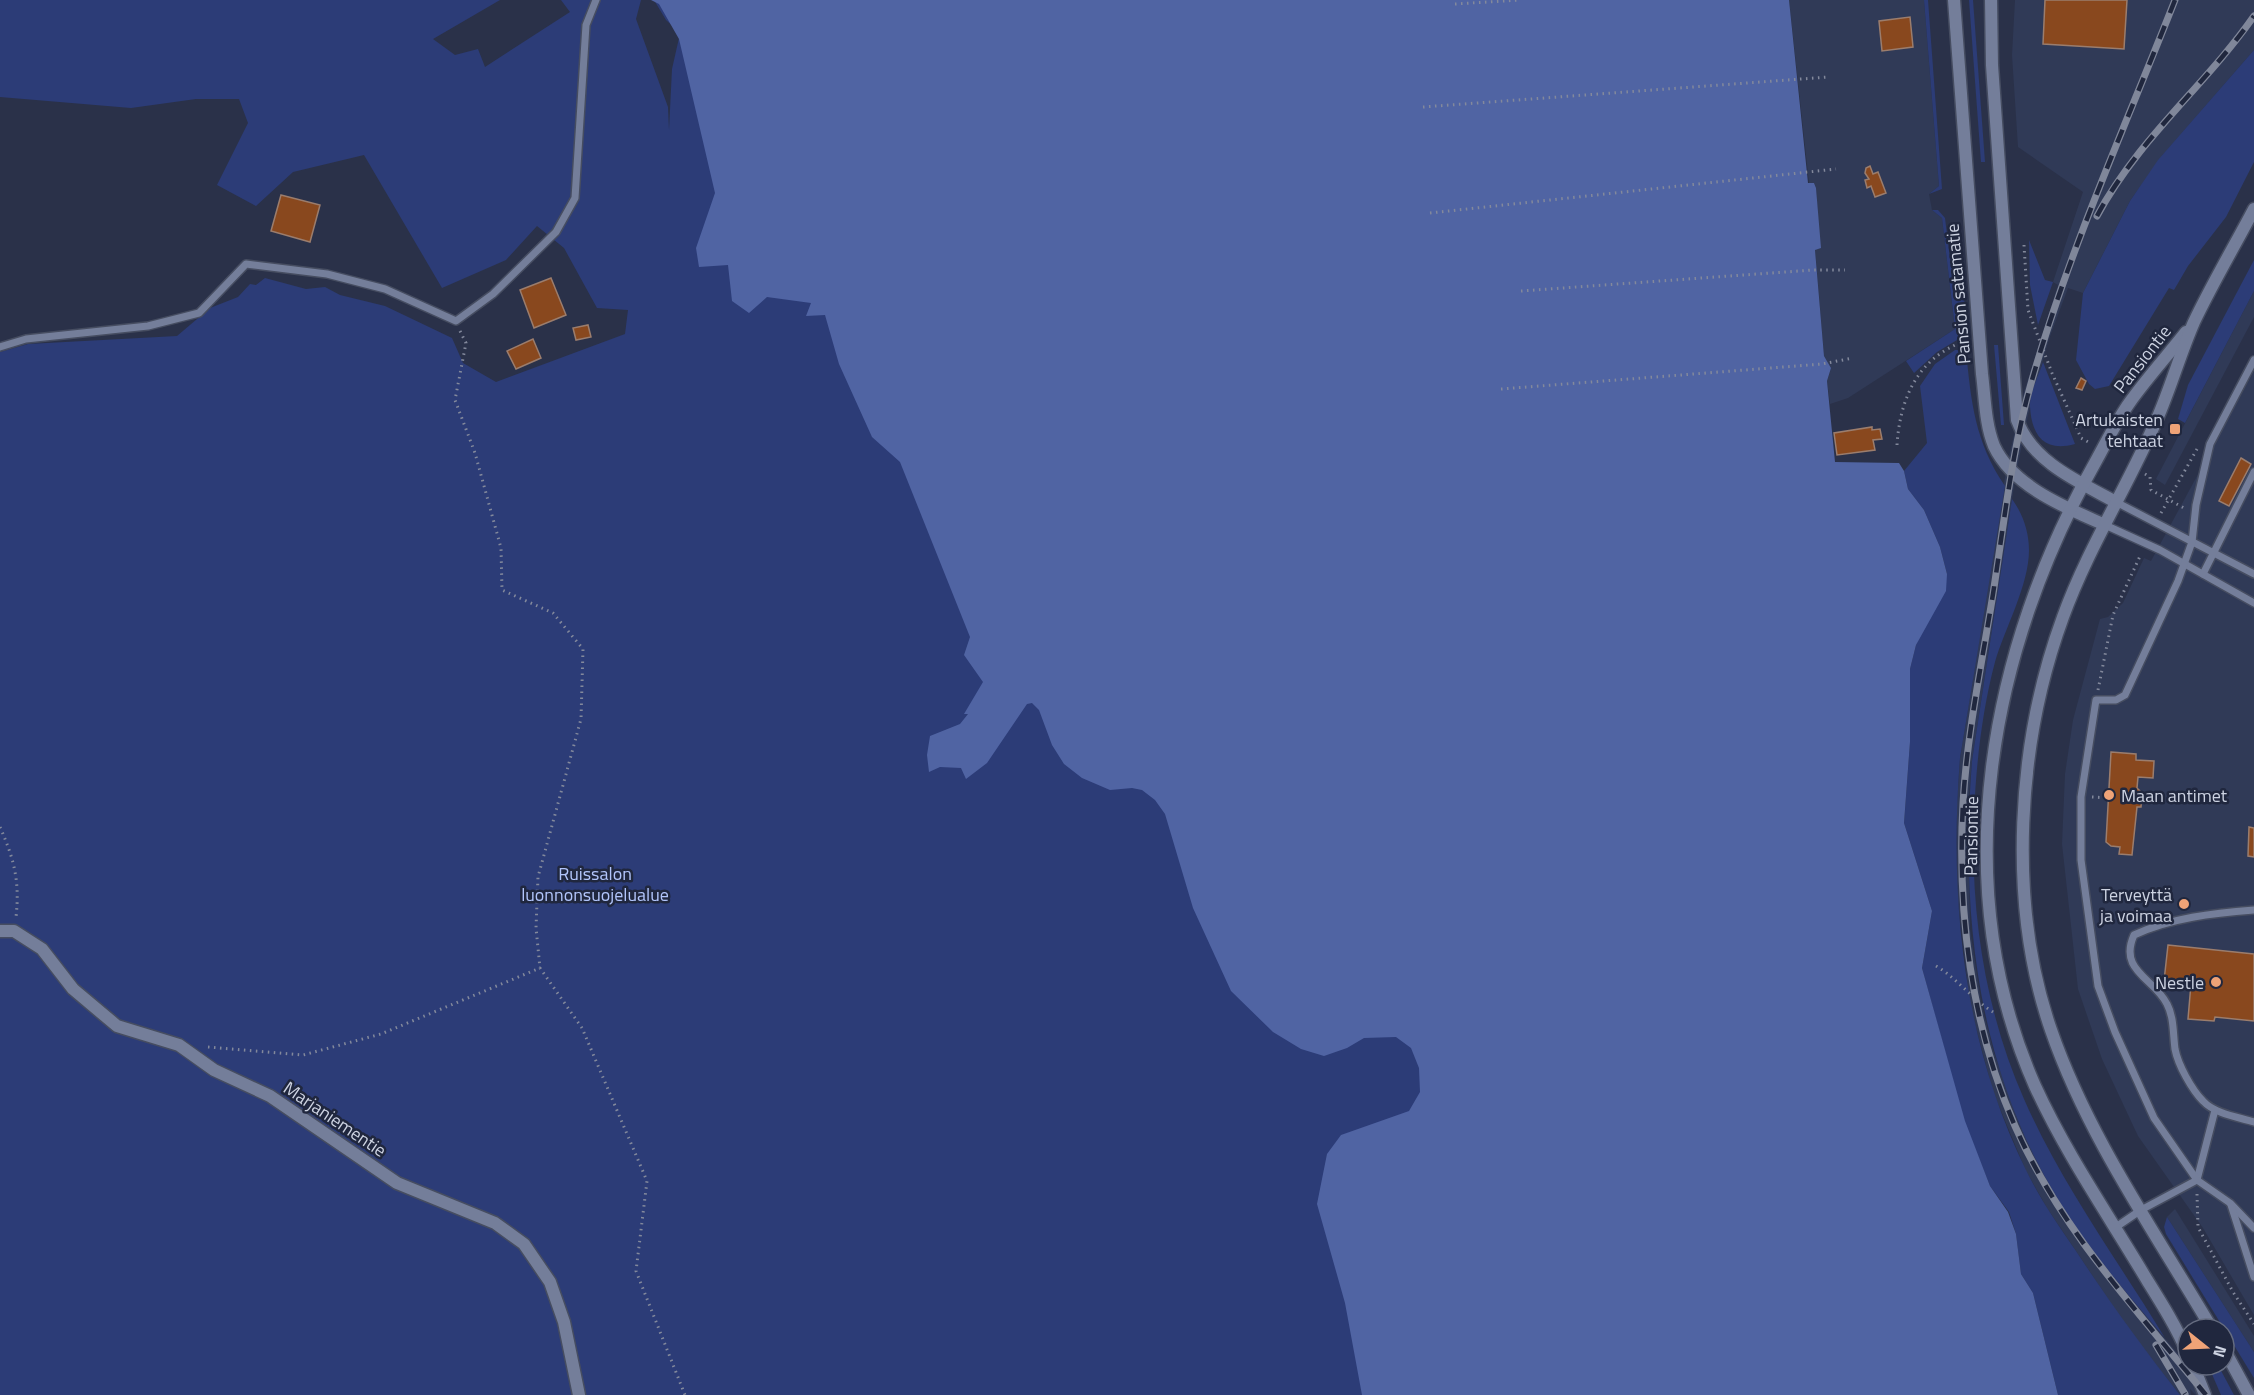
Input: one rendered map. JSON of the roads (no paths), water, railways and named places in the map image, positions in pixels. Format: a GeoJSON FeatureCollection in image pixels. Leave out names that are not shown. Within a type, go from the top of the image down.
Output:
{"type":"FeatureCollection","features":[{"type":"Feature","properties":{"kind":"street","name":"Pansion satamatie"},"geometry":{"type":"LineString","coordinates":[[1954,0],[1979,339],[1986,405],[1994,446],[2007,465],[2047,497],[2105,525]]}},
{"type":"Feature","properties":{"kind":"street"},"geometry":{"type":"LineString","coordinates":[[1991,0],[1994,99],[2017,420],[2027,440],[2040,455],[2083,484],[2116,502]]}},
{"type":"Feature","properties":{"kind":"street","name":"Pansiontie"},"geometry":{"type":"LineString","coordinates":[[2205,1317],[2141,1210],[2076,1093],[2050,1027],[2037,980],[2025,894],[2025,802],[2031,747],[2041,693],[2063,616],[2157,420],[2194,323],[2254,210]]}},
{"type":"Feature","properties":{"kind":"street","name":"Pansiontie"},"geometry":{"type":"LineString","coordinates":[[2176,1333],[2050,1117],[2025,1060],[2000,976],[1989,889],[1987,831],[1993,752],[2003,696],[2021,627],[2047,559],[2083,484],[2130,402],[2194,323]]}},
{"type":"Feature","properties":{"kind":"street","name":"Marjaniementie"},"geometry":{"type":"LineString","coordinates":[[0,931],[14,931],[42,949],[73,989],[117,1026],[179,1045],[214,1070],[270,1096],[357,1158],[397,1183],[495,1223],[524,1245],[550,1282],[564,1322],[579,1395]]}},
{"type":"Feature","properties":{"kind":"street"},"geometry":{"type":"LineString","coordinates":[[2236,1371],[2249,1395]]}},
{"type":"Feature","properties":{"kind":"street"},"geometry":{"type":"LineString","coordinates":[[2198,1377],[2205,1395]]}},
{"type":"Feature","properties":{"kind":"lane"},"geometry":{"type":"LineString","coordinates":[[0,347],[26,339],[148,326],[199,313],[246,264],[327,274],[385,289],[456,321],[493,294],[556,232],[575,198],[586,25],[596,0]]}},
{"type":"Feature","properties":{"kind":"lane"},"geometry":{"type":"LineString","coordinates":[[2254,360],[2210,444],[2196,505],[2192,542],[2125,695],[2116,700],[2096,700],[2081,796],[2080,860],[2098,986],[2115,1032],[2154,1118],[2197,1180],[2230,1203],[2254,1228]]}},
{"type":"Feature","properties":{"kind":"lane"},"geometry":{"type":"LineString","coordinates":[[2203,573],[2254,472]]}},
{"type":"Feature","properties":{"kind":"lane"},"geometry":{"type":"LineString","coordinates":[[2116,502],[2254,574]]}},
{"type":"Feature","properties":{"kind":"lane"},"geometry":{"type":"LineString","coordinates":[[2105,525],[2184,563],[2254,603]]}},
{"type":"Feature","properties":{"kind":"lane"},"geometry":{"type":"LineString","coordinates":[[2254,910],[2189,919],[2152,927],[2134,935],[2129,947],[2130,957],[2139,973],[2167,1003],[2176,1052],[2192,1085],[2204,1102],[2215,1110],[2254,1122]]}},
{"type":"Feature","properties":{"kind":"lane"},"geometry":{"type":"LineString","coordinates":[[2116,1227],[2141,1210],[2197,1180],[2215,1110]]}},
{"type":"Feature","properties":{"kind":"lane"},"geometry":{"type":"LineString","coordinates":[[2230,1203],[2254,1277]]}},
{"type":"Feature","properties":{"kind":"railway"},"geometry":{"type":"LineString","coordinates":[[2175,0],[2063,283],[2025,406],[2009,486],[1968,751],[1963,803],[1962,885],[1970,968],[1987,1048],[2015,1126],[2033,1164],[2077,1234],[2101,1267],[2206,1395]]}},
{"type":"Feature","properties":{"kind":"railway"},"geometry":{"type":"LineString","coordinates":[[2097,216],[2132,162],[2215,66],[2254,16]]}},
{"type":"Feature","properties":{"kind":"railway"},"geometry":{"type":"LineString","coordinates":[[2156,1345],[2185,1394]]}},
{"type":"Feature","properties":{"kind":"place","name":"Artukaisten tehtaat"},"geometry":{"type":"Point","coordinates":[2175,429]}},
{"type":"Feature","properties":{"kind":"place","name":"Maan antimet"},"geometry":{"type":"Point","coordinates":[2109,795]}},
{"type":"Feature","properties":{"kind":"place","name":"Terveyttä ja voimaa"},"geometry":{"type":"Point","coordinates":[2184,904]}},
{"type":"Feature","properties":{"kind":"place","name":"Nestle"},"geometry":{"type":"Point","coordinates":[2216,982]}},
{"type":"Feature","properties":{"kind":"park label","name":"Ruissalon luonnonsuojelualue"},"geometry":{"type":"Point","coordinates":[595,883]}}]}
